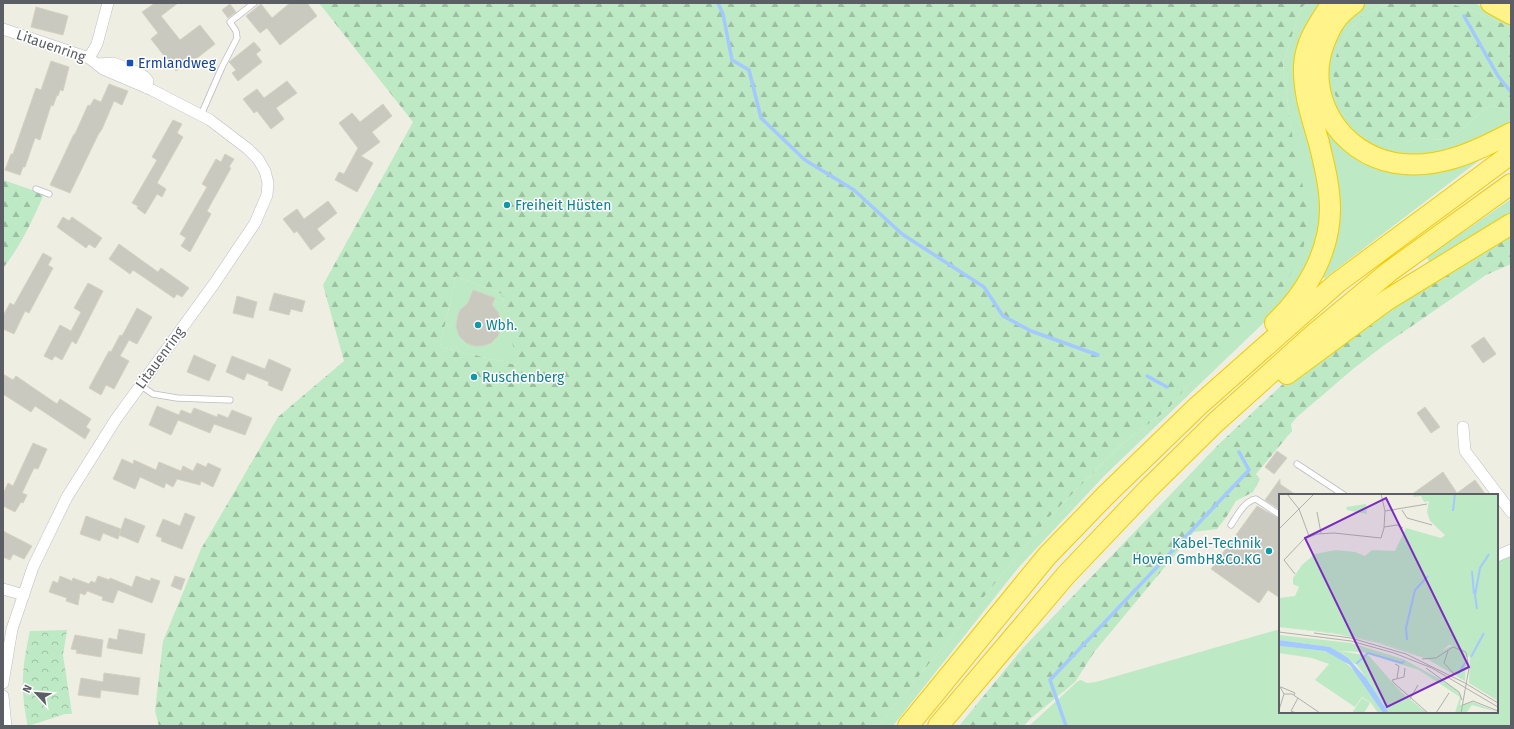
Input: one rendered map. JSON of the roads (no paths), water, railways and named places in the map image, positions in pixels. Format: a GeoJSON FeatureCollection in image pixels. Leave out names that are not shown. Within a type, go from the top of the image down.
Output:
{"type":"FeatureCollection","features":[{"type":"Feature","properties":{"kind":"highway"},"geometry":{"type":"LineString","coordinates":[[1198,406],[1204,389],[1283,315],[1300,294],[1312,276],[1326,243],[1330,210],[1329,193],[1321,153],[1305,90],[1304,65],[1310,40],[1316,26],[1332,3]]}},
{"type":"Feature","properties":{"kind":"highway"},"geometry":{"type":"LineString","coordinates":[[1354,3],[1341,13],[1329,31],[1322,48],[1318,78],[1327,113],[1339,130],[1356,146],[1377,158],[1395,163],[1416,165],[1442,162],[1468,154],[1511,133]]}},
{"type":"Feature","properties":{"kind":"highway"},"geometry":{"type":"LineString","coordinates":[[1491,3],[1511,14]]}},
{"type":"Feature","properties":{"kind":"highway"},"geometry":{"type":"LineString","coordinates":[[908,726],[1047,556],[1106,495],[1198,406],[1337,283],[1511,154]]}},
{"type":"Feature","properties":{"kind":"highway"},"geometry":{"type":"LineString","coordinates":[[938,726],[1066,575],[1147,490],[1216,422],[1314,334],[1390,271],[1511,184]]}},
{"type":"Feature","properties":{"kind":"highway"},"geometry":{"type":"LineString","coordinates":[[1216,422],[1232,419],[1279,380],[1387,300],[1511,224]]}},
{"type":"Feature","properties":{"kind":"street"},"geometry":{"type":"LineString","coordinates":[[93,61],[108,3]]}},
{"type":"Feature","properties":{"kind":"street","name":"Litauenring"},"geometry":{"type":"LineString","coordinates":[[3,29],[93,61],[114,63],[139,73],[148,81],[148,88],[210,120],[237,140],[258,159],[265,171],[268,183],[267,195],[254,223],[222,272],[105,435],[66,497],[33,567],[12,629],[3,683]]}},
{"type":"Feature","properties":{"kind":"street"},"geometry":{"type":"LineString","coordinates":[[1463,427],[1465,452],[1497,494]]}},
{"type":"Feature","properties":{"kind":"street"},"geometry":{"type":"LineString","coordinates":[[1498,495],[1511,512]]}},
{"type":"Feature","properties":{"kind":"street"},"geometry":{"type":"LineString","coordinates":[[1498,556],[1511,550]]}},
{"type":"Feature","properties":{"kind":"street"},"geometry":{"type":"LineString","coordinates":[[3,589],[24,595]]}},
{"type":"Feature","properties":{"kind":"street"},"geometry":{"type":"LineString","coordinates":[[3,696],[6,726]]}},
{"type":"Feature","properties":{"kind":"lane"},"geometry":{"type":"LineString","coordinates":[[201,115],[222,67],[237,38],[236,31],[230,22],[254,3]]}},
{"type":"Feature","properties":{"kind":"lane"},"geometry":{"type":"LineString","coordinates":[[36,189],[49,194]]}},
{"type":"Feature","properties":{"kind":"lane"},"geometry":{"type":"LineString","coordinates":[[140,385],[153,394],[177,398],[230,400]]}},
{"type":"Feature","properties":{"kind":"lane"},"geometry":{"type":"LineString","coordinates":[[1297,464],[1342,494]]}},
{"type":"Feature","properties":{"kind":"lane"},"geometry":{"type":"LineString","coordinates":[[1231,525],[1250,500],[1256,499],[1279,514]]}},
{"type":"Feature","properties":{"kind":"waterway"},"geometry":{"type":"LineString","coordinates":[[718,3],[723,14],[732,60],[749,70],[761,118],[805,160],[854,190],[902,234],[984,287],[1003,316],[1031,331],[1098,355]]}},
{"type":"Feature","properties":{"kind":"waterway"},"geometry":{"type":"LineString","coordinates":[[1464,16],[1498,76],[1511,92]]}},
{"type":"Feature","properties":{"kind":"waterway"},"geometry":{"type":"LineString","coordinates":[[1147,376],[1167,387]]}},
{"type":"Feature","properties":{"kind":"waterway"},"geometry":{"type":"LineString","coordinates":[[1066,726],[1050,680],[1249,470],[1239,452]]}},
{"type":"Feature","properties":{"kind":"place","name":"Ermlandweg"},"geometry":{"type":"Point","coordinates":[130,63]}},
{"type":"Feature","properties":{"kind":"place","name":"Freiheit Hüsten"},"geometry":{"type":"Point","coordinates":[507,205]}},
{"type":"Feature","properties":{"kind":"place","name":"Wbh."},"geometry":{"type":"Point","coordinates":[478,325]}},
{"type":"Feature","properties":{"kind":"place","name":"Ruschenberg"},"geometry":{"type":"Point","coordinates":[474,377]}},
{"type":"Feature","properties":{"kind":"place","name":"Kabel-Technik Hoven GmbH&Co.KG"},"geometry":{"type":"Point","coordinates":[1269,551]}}]}
